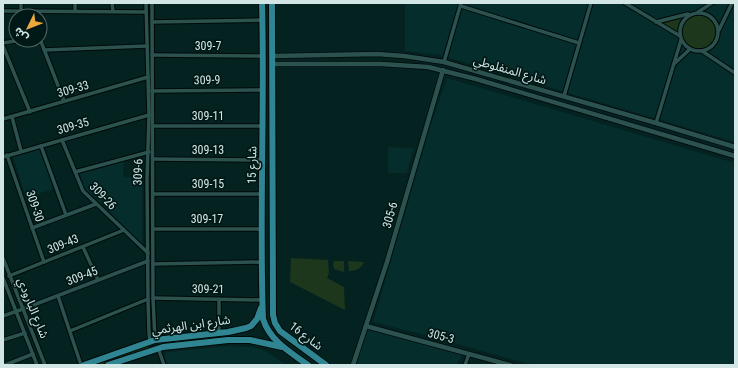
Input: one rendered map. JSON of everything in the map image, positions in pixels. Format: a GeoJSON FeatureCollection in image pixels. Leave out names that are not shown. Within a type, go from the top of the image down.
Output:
{"type":"FeatureCollection","features":[{"type":"Feature","properties":{"kind":"main road","name":"شارع 15"},"geometry":{"type":"LineString","coordinates":[[262,3],[262,300],[265,327]]}},
{"type":"Feature","properties":{"kind":"main road","name":"شارع 15"},"geometry":{"type":"LineString","coordinates":[[272,3],[272,294],[275,323]]}},
{"type":"Feature","properties":{"kind":"main road"},"geometry":{"type":"LineString","coordinates":[[262,254],[273,254]]}},
{"type":"Feature","properties":{"kind":"main road","name":"شارع ابن الهرثمي"},"geometry":{"type":"LineString","coordinates":[[83,365],[153,340],[228,332],[251,326],[260,314],[262,300]]}},
{"type":"Feature","properties":{"kind":"main road","name":"شارع 16"},"geometry":{"type":"LineString","coordinates":[[275,323],[280,331],[326,365]]}},
{"type":"Feature","properties":{"kind":"main road","name":"شارع 16"},"geometry":{"type":"LineString","coordinates":[[265,327],[275,341],[308,365]]}},
{"type":"Feature","properties":{"kind":"main road"},"geometry":{"type":"LineString","coordinates":[[228,332],[228,340]]}},
{"type":"Feature","properties":{"kind":"main road"},"geometry":{"type":"LineString","coordinates":[[194,336],[195,343]]}},
{"type":"Feature","properties":{"kind":"main road"},"geometry":{"type":"LineString","coordinates":[[153,340],[156,349]]}},
{"type":"Feature","properties":{"kind":"main road","name":"شارع ابن الهرثمي"},"geometry":{"type":"LineString","coordinates":[[108,365],[156,349],[195,343],[250,340],[285,348]]}},
{"type":"Feature","properties":{"kind":"street"},"geometry":{"type":"LineString","coordinates":[[75,3],[75,11]]}},
{"type":"Feature","properties":{"kind":"street"},"geometry":{"type":"LineString","coordinates":[[112,3],[113,11]]}},
{"type":"Feature","properties":{"kind":"street","name":"309-6"},"geometry":{"type":"LineString","coordinates":[[146,3],[149,115],[148,299],[149,333],[153,340]]}},
{"type":"Feature","properties":{"kind":"street","name":"309-6"},"geometry":{"type":"LineString","coordinates":[[152,3],[153,340]]}},
{"type":"Feature","properties":{"kind":"street"},"geometry":{"type":"LineString","coordinates":[[562,105],[591,3]]}},
{"type":"Feature","properties":{"kind":"street"},"geometry":{"type":"LineString","coordinates":[[625,3],[680,38],[690,49],[696,51],[702,51],[712,46],[716,42],[719,31],[733,4]]}},
{"type":"Feature","properties":{"kind":"street"},"geometry":{"type":"LineString","coordinates":[[698,12],[712,3]]}},
{"type":"Feature","properties":{"kind":"street"},"geometry":{"type":"LineString","coordinates":[[444,62],[461,4],[579,43]]}},
{"type":"Feature","properties":{"kind":"street"},"geometry":{"type":"LineString","coordinates":[[48,11],[146,12]]}},
{"type":"Feature","properties":{"kind":"street"},"geometry":{"type":"LineString","coordinates":[[656,22],[698,12],[704,13],[714,20],[719,31]]}},
{"type":"Feature","properties":{"kind":"street"},"geometry":{"type":"LineString","coordinates":[[656,123],[675,64],[680,38],[680,25],[683,20],[692,13]]}},
{"type":"Feature","properties":{"kind":"street"},"geometry":{"type":"LineString","coordinates":[[152,22],[263,20]]}},
{"type":"Feature","properties":{"kind":"street"},"geometry":{"type":"LineString","coordinates":[[3,44],[30,112]]}},
{"type":"Feature","properties":{"kind":"street"},"geometry":{"type":"LineString","coordinates":[[64,102],[44,50],[148,48],[152,50]]}},
{"type":"Feature","properties":{"kind":"street"},"geometry":{"type":"LineString","coordinates":[[675,64],[690,49]]}},
{"type":"Feature","properties":{"kind":"street"},"geometry":{"type":"LineString","coordinates":[[702,51],[735,73]]}},
{"type":"Feature","properties":{"kind":"street","name":"شارع المنفلوطي"},"geometry":{"type":"LineString","coordinates":[[273,56],[378,54],[444,62],[735,147]]}},
{"type":"Feature","properties":{"kind":"street","name":"309-7"},"geometry":{"type":"LineString","coordinates":[[152,55],[263,56]]}},
{"type":"Feature","properties":{"kind":"street"},"geometry":{"type":"LineString","coordinates":[[326,55],[326,64]]}},
{"type":"Feature","properties":{"kind":"street"},"geometry":{"type":"LineString","coordinates":[[399,56],[401,60],[399,64]]}},
{"type":"Feature","properties":{"kind":"street"},"geometry":{"type":"LineString","coordinates":[[406,65],[405,60],[408,57]]}},
{"type":"Feature","properties":{"kind":"street","name":"شارع المنفلوطي"},"geometry":{"type":"LineString","coordinates":[[273,64],[399,64],[443,70],[735,156]]}},
{"type":"Feature","properties":{"kind":"street","name":"305-6"},"geometry":{"type":"LineString","coordinates":[[353,365],[388,257],[443,70]]}},
{"type":"Feature","properties":{"kind":"street"},"geometry":{"type":"LineString","coordinates":[[476,79],[479,72]]}},
{"type":"Feature","properties":{"kind":"street","name":"309-33"},"geometry":{"type":"LineString","coordinates":[[3,119],[148,77]]}},
{"type":"Feature","properties":{"kind":"street","name":"309-9"},"geometry":{"type":"LineString","coordinates":[[152,91],[262,90]]}},
{"type":"Feature","properties":{"kind":"street","name":"309-35"},"geometry":{"type":"LineString","coordinates":[[5,156],[149,115]]}},
{"type":"Feature","properties":{"kind":"street"},"geometry":{"type":"LineString","coordinates":[[12,117],[21,151]]}},
{"type":"Feature","properties":{"kind":"street","name":"309-11"},"geometry":{"type":"LineString","coordinates":[[153,126],[263,126]]}},
{"type":"Feature","properties":{"kind":"street"},"geometry":{"type":"LineString","coordinates":[[676,138],[679,130]]}},
{"type":"Feature","properties":{"kind":"street","name":"309-26"},"geometry":{"type":"LineString","coordinates":[[62,140],[83,191],[148,253]]}},
{"type":"Feature","properties":{"kind":"street"},"geometry":{"type":"LineString","coordinates":[[41,146],[66,215]]}},
{"type":"Feature","properties":{"kind":"street"},"geometry":{"type":"LineString","coordinates":[[75,172],[149,152]]}},
{"type":"Feature","properties":{"kind":"street","name":"309-30"},"geometry":{"type":"LineString","coordinates":[[5,156],[44,262]]}},
{"type":"Feature","properties":{"kind":"street","name":"309-13"},"geometry":{"type":"LineString","coordinates":[[153,159],[263,160]]}},
{"type":"Feature","properties":{"kind":"street"},"geometry":{"type":"LineString","coordinates":[[148,180],[153,180]]}},
{"type":"Feature","properties":{"kind":"street","name":"309-15"},"geometry":{"type":"LineString","coordinates":[[153,194],[262,194]]}},
{"type":"Feature","properties":{"kind":"street"},"geometry":{"type":"LineString","coordinates":[[32,228],[96,204]]}},
{"type":"Feature","properties":{"kind":"street","name":"309-17"},"geometry":{"type":"LineString","coordinates":[[153,230],[262,229]]}},
{"type":"Feature","properties":{"kind":"street","name":"309-43"},"geometry":{"type":"LineString","coordinates":[[9,276],[124,230]]}},
{"type":"Feature","properties":{"kind":"street"},"geometry":{"type":"LineString","coordinates":[[83,247],[98,280]]}},
{"type":"Feature","properties":{"kind":"street","name":"شارع البارودي"},"geometry":{"type":"LineString","coordinates":[[3,258],[45,365]]}},
{"type":"Feature","properties":{"kind":"street","name":"309-45"},"geometry":{"type":"LineString","coordinates":[[3,316],[148,261]]}},
{"type":"Feature","properties":{"kind":"street"},"geometry":{"type":"LineString","coordinates":[[153,264],[262,262]]}},
{"type":"Feature","properties":{"kind":"street"},"geometry":{"type":"LineString","coordinates":[[148,277],[153,276]]}},
{"type":"Feature","properties":{"kind":"street","name":"شارع البارودي"},"geometry":{"type":"LineString","coordinates":[[3,278],[5,289],[17,311],[37,365]]}},
{"type":"Feature","properties":{"kind":"street"},"geometry":{"type":"LineString","coordinates":[[58,296],[83,365]]}},
{"type":"Feature","properties":{"kind":"street","name":"309-21"},"geometry":{"type":"LineString","coordinates":[[153,298],[262,300]]}},
{"type":"Feature","properties":{"kind":"street"},"geometry":{"type":"LineString","coordinates":[[70,331],[148,299]]}},
{"type":"Feature","properties":{"kind":"street"},"geometry":{"type":"LineString","coordinates":[[218,333],[219,299]]}},
{"type":"Feature","properties":{"kind":"street","name":"305-3"},"geometry":{"type":"LineString","coordinates":[[366,326],[510,365]]}},
{"type":"Feature","properties":{"kind":"street"},"geometry":{"type":"LineString","coordinates":[[3,340],[25,333]]}},
{"type":"Feature","properties":{"kind":"street"},"geometry":{"type":"LineString","coordinates":[[156,349],[164,365]]}},
{"type":"Feature","properties":{"kind":"street"},"geometry":{"type":"LineString","coordinates":[[4,365],[33,354]]}},
{"type":"Feature","properties":{"kind":"street"},"geometry":{"type":"LineString","coordinates":[[465,365],[469,354]]}},
{"type":"Feature","properties":{"kind":"shaded area"},"geometry":{"type":"Polygon","coordinates":[[[405,3],[735,3],[735,142],[439,55],[405,51],[405,3]]]}},
{"type":"Feature","properties":{"kind":"shaded area"},"geometry":{"type":"Polygon","coordinates":[[[447,78],[735,163],[735,365],[532,365],[373,322],[431,124],[447,78]]]}},
{"type":"Feature","properties":{"kind":"shaded area"},"geometry":{"type":"Polygon","coordinates":[[[388,147],[414,148],[407,173],[388,173],[388,147]]]}},
{"type":"Feature","properties":{"kind":"shaded area"},"geometry":{"type":"Polygon","coordinates":[[[40,149],[53,189],[26,198],[13,157],[40,149]]]}},
{"type":"Feature","properties":{"kind":"shaded area"},"geometry":{"type":"Polygon","coordinates":[[[124,161],[123,177],[142,178],[142,246],[97,199],[86,191],[80,174],[124,161]]]}},
{"type":"Feature","properties":{"kind":"shaded area"},"geometry":{"type":"Polygon","coordinates":[[[366,326],[464,353],[456,365],[354,365],[366,326]]]}},
{"type":"Feature","properties":{"kind":"shaded area"},"geometry":{"type":"Polygon","coordinates":[[[227,346],[253,347],[267,352],[286,365],[168,365],[164,356],[167,352],[227,346]]]}},
{"type":"Feature","properties":{"kind":"green space"},"geometry":{"type":"Polygon","coordinates":[[[696,15],[702,15],[711,20],[715,26],[715,38],[711,44],[702,49],[696,49],[687,44],[682,35],[682,29],[687,20],[696,15]]]}},
{"type":"Feature","properties":{"kind":"green space"},"geometry":{"type":"Polygon","coordinates":[[[681,19],[677,32],[662,23],[681,19]]]}},
{"type":"Feature","properties":{"kind":"green space"},"geometry":{"type":"Polygon","coordinates":[[[291,258],[328,260],[329,273],[327,278],[344,287],[345,310],[290,282],[291,258]]]}},
{"type":"Feature","properties":{"kind":"green space"},"geometry":{"type":"Polygon","coordinates":[[[334,261],[344,261],[344,272],[334,269],[334,261]]]}},
{"type":"Feature","properties":{"kind":"green space"},"geometry":{"type":"Polygon","coordinates":[[[348,261],[364,262],[358,269],[349,271],[348,261]]]}},
{"type":"Feature","properties":{"kind":"green space"},"geometry":{"type":"Polygon","coordinates":[[[221,335],[224,337],[159,344],[159,342],[221,335]]]}},
{"type":"Feature","properties":{"kind":"green space"},"geometry":{"type":"Polygon","coordinates":[[[148,345],[149,348],[99,365],[91,365],[148,345]]]}}]}
